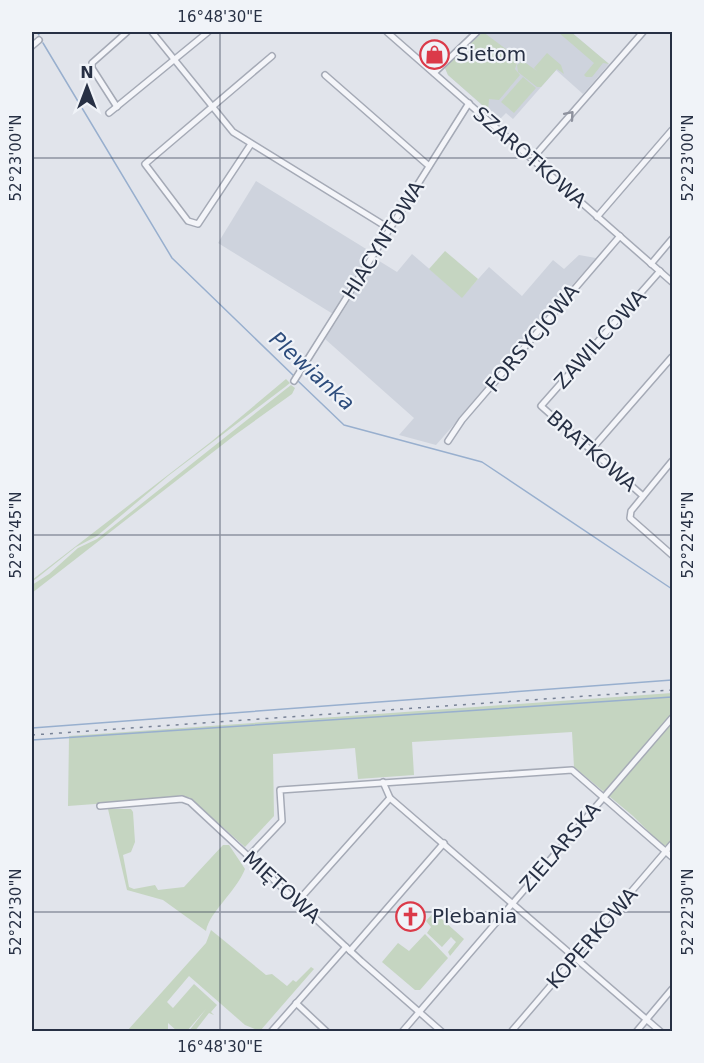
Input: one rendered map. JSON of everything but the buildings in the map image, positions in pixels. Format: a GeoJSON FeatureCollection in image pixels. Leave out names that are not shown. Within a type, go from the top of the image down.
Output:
{"type":"FeatureCollection","features":[{"type":"Feature","properties":{"kind":"street"},"geometry":{"type":"LineString","coordinates":[[117,107],[92,68],[92,63],[127,32]]}},
{"type":"Feature","properties":{"kind":"street"},"geometry":{"type":"LineString","coordinates":[[152,32],[233,132],[390,229]]}},
{"type":"Feature","properties":{"kind":"street"},"geometry":{"type":"LineString","coordinates":[[109,113],[208,32]]}},
{"type":"Feature","properties":{"kind":"street","name":"SZAROTKOWA"},"geometry":{"type":"LineString","coordinates":[[387,32],[672,282]]}},
{"type":"Feature","properties":{"kind":"street"},"geometry":{"type":"LineString","coordinates":[[434,73],[477,32]]}},
{"type":"Feature","properties":{"kind":"street"},"geometry":{"type":"LineString","coordinates":[[532,159],[643,32]]}},
{"type":"Feature","properties":{"kind":"street"},"geometry":{"type":"LineString","coordinates":[[32,46],[39,40]]}},
{"type":"Feature","properties":{"kind":"street"},"geometry":{"type":"LineString","coordinates":[[251,144],[201,223],[191,223],[145,163],[272,56]]}},
{"type":"Feature","properties":{"kind":"street"},"geometry":{"type":"LineString","coordinates":[[325,75],[429,166]]}},
{"type":"Feature","properties":{"kind":"street","name":"HIACYNTOWA"},"geometry":{"type":"LineString","coordinates":[[295,379],[469,104]]}},
{"type":"Feature","properties":{"kind":"street"},"geometry":{"type":"LineString","coordinates":[[597,217],[672,130]]}},
{"type":"Feature","properties":{"kind":"street","name":"FORSYCJOWA"},"geometry":{"type":"LineString","coordinates":[[448,441],[462,420],[620,236]]}},
{"type":"Feature","properties":{"kind":"street"},"geometry":{"type":"LineString","coordinates":[[651,264],[672,239]]}},
{"type":"Feature","properties":{"kind":"street","name":"ZAWILCOWA"},"geometry":{"type":"LineString","coordinates":[[541,406],[660,271]]}},
{"type":"Feature","properties":{"kind":"street"},"geometry":{"type":"LineString","coordinates":[[590,452],[672,357]]}},
{"type":"Feature","properties":{"kind":"street","name":"BRATKOWA"},"geometry":{"type":"LineString","coordinates":[[541,406],[590,452],[643,496]]}},
{"type":"Feature","properties":{"kind":"street"},"geometry":{"type":"LineString","coordinates":[[672,461],[643,496],[630,518],[672,555]]}},
{"type":"Feature","properties":{"kind":"street","name":"ZIELARSKA"},"geometry":{"type":"LineString","coordinates":[[402,1032],[672,718]]}},
{"type":"Feature","properties":{"kind":"street"},"geometry":{"type":"LineString","coordinates":[[248,857],[282,821],[280,790],[572,770],[672,857]]}},
{"type":"Feature","properties":{"kind":"street"},"geometry":{"type":"LineString","coordinates":[[383,782],[384,789],[390,798],[661,1032]]}},
{"type":"Feature","properties":{"kind":"street"},"geometry":{"type":"LineString","coordinates":[[298,901],[390,798]]}},
{"type":"Feature","properties":{"kind":"street","name":"MIĘTOWA"},"geometry":{"type":"LineString","coordinates":[[100,806],[182,799],[190,802],[348,949],[442,1032]]}},
{"type":"Feature","properties":{"kind":"street"},"geometry":{"type":"LineString","coordinates":[[271,1032],[444,843]]}},
{"type":"Feature","properties":{"kind":"street","name":"KOPERKOWA"},"geometry":{"type":"LineString","coordinates":[[511,1032],[672,844]]}},
{"type":"Feature","properties":{"kind":"street"},"geometry":{"type":"LineString","coordinates":[[636,1032],[672,989]]}},
{"type":"Feature","properties":{"kind":"street"},"geometry":{"type":"LineString","coordinates":[[296,1003],[327,1032]]}},
{"type":"Feature","properties":{"kind":"shaded area"},"geometry":{"type":"Polygon","coordinates":[[[483,32],[571,32],[609,64],[583,94],[556,70],[513,119],[506,113],[499,120],[448,75],[445,68],[483,32]]]}},
{"type":"Feature","properties":{"kind":"shaded area"},"geometry":{"type":"Polygon","coordinates":[[[256,181],[371,252],[333,314],[218,243],[256,181]]]}},
{"type":"Feature","properties":{"kind":"shaded area"},"geometry":{"type":"Polygon","coordinates":[[[412,254],[462,297],[489,267],[522,296],[553,260],[564,269],[579,255],[596,258],[545,316],[547,319],[436,445],[399,435],[414,418],[325,339],[376,259],[397,272],[412,254]]]}},
{"type":"Feature","properties":{"kind":"green space"},"geometry":{"type":"Polygon","coordinates":[[[483,32],[514,55],[517,63],[515,69],[520,75],[499,100],[489,99],[488,110],[448,75],[445,68],[483,32]]]}},
{"type":"Feature","properties":{"kind":"green space"},"geometry":{"type":"Polygon","coordinates":[[[558,32],[571,32],[609,64],[603,63],[592,77],[586,77],[584,75],[594,63],[558,32]]]}},
{"type":"Feature","properties":{"kind":"green space"},"geometry":{"type":"Polygon","coordinates":[[[547,53],[561,65],[564,74],[557,69],[541,87],[537,87],[518,72],[517,65],[523,61],[537,71],[534,68],[547,53]]]}},
{"type":"Feature","properties":{"kind":"green space"},"geometry":{"type":"Polygon","coordinates":[[[523,77],[536,88],[514,113],[501,102],[523,77]]]}},
{"type":"Feature","properties":{"kind":"green space"},"geometry":{"type":"Polygon","coordinates":[[[445,251],[478,279],[462,298],[429,269],[445,251]]]}},
{"type":"Feature","properties":{"kind":"green space"},"geometry":{"type":"Polygon","coordinates":[[[286,379],[290,383],[168,476],[97,536],[76,547],[32,582],[32,580],[212,441],[286,379]]]}},
{"type":"Feature","properties":{"kind":"green space"},"geometry":{"type":"Polygon","coordinates":[[[291,385],[295,388],[292,394],[235,435],[32,593],[32,585],[49,574],[78,548],[97,539],[291,385]]]}},
{"type":"Feature","properties":{"kind":"green space"},"geometry":{"type":"Polygon","coordinates":[[[672,693],[672,840],[668,846],[662,845],[633,816],[574,767],[572,732],[412,742],[414,775],[358,779],[355,748],[273,754],[274,816],[245,847],[189,797],[68,806],[69,736],[672,693]]]}},
{"type":"Feature","properties":{"kind":"green space"},"geometry":{"type":"Polygon","coordinates":[[[108,809],[131,809],[133,812],[135,842],[131,852],[123,855],[129,887],[134,889],[155,885],[158,890],[184,887],[223,845],[229,845],[245,869],[236,886],[213,916],[206,931],[163,900],[127,890],[108,809]]]}},
{"type":"Feature","properties":{"kind":"green space"},"geometry":{"type":"Polygon","coordinates":[[[434,912],[464,939],[450,956],[448,952],[456,942],[451,937],[442,947],[427,933],[431,927],[426,921],[434,912]]]}},
{"type":"Feature","properties":{"kind":"green space"},"geometry":{"type":"Polygon","coordinates":[[[211,930],[266,975],[272,974],[287,986],[293,980],[296,982],[311,967],[314,969],[260,1031],[245,1025],[189,976],[167,1002],[173,1008],[194,984],[217,1005],[211,1012],[214,1015],[209,1013],[195,1031],[189,1031],[206,1009],[187,1031],[177,1031],[168,1023],[168,1031],[127,1031],[206,943],[211,930]]]}},
{"type":"Feature","properties":{"kind":"green space"},"geometry":{"type":"Polygon","coordinates":[[[425,934],[448,958],[420,990],[415,990],[382,962],[398,943],[409,951],[425,934]]]}},
{"type":"Feature","properties":{"kind":"waterway","name":"Plewianka"},"geometry":{"type":"LineString","coordinates":[[43,43],[172,258],[295,377]]}},
{"type":"Feature","properties":{"kind":"waterway","name":"Plewianka"},"geometry":{"type":"LineString","coordinates":[[298,381],[344,425],[482,462],[672,589]]}},
{"type":"Feature","properties":{"kind":"waterway"},"geometry":{"type":"LineString","coordinates":[[32,728],[672,680]]}},
{"type":"Feature","properties":{"kind":"waterway"},"geometry":{"type":"LineString","coordinates":[[32,740],[672,697]]}},
{"type":"Feature","properties":{"kind":"railway"},"geometry":{"type":"LineString","coordinates":[[32,735],[672,690]]}},
{"type":"Feature","properties":{"kind":"place","name":"Sietom"},"geometry":{"type":"Point","coordinates":[435,54]}},
{"type":"Feature","properties":{"kind":"place","name":"Plebania"},"geometry":{"type":"Point","coordinates":[411,916]}}]}
